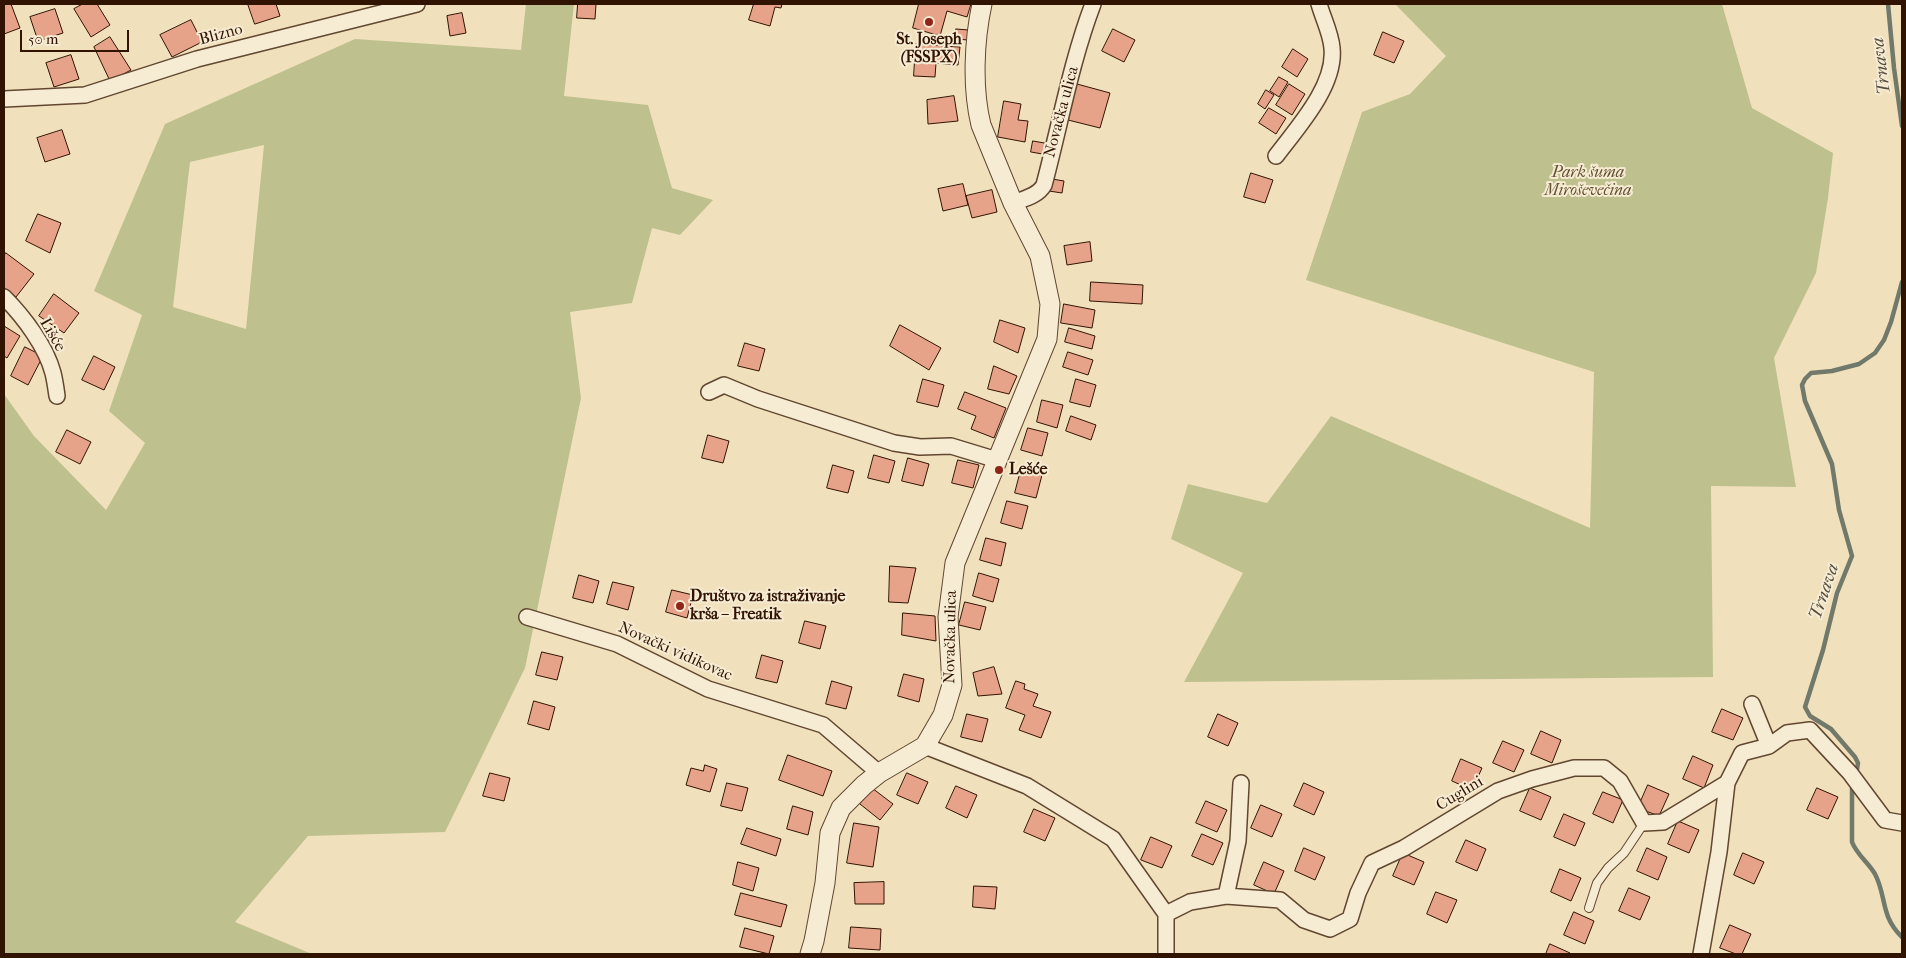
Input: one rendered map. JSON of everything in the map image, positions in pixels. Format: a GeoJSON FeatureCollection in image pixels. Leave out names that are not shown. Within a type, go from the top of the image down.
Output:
{"type":"FeatureCollection","features":[{"type":"Feature","properties":{"kind":"street","name":"Blizno"},"geometry":{"type":"LineString","coordinates":[[4,99],[85,95],[197,59],[417,4]]}},
{"type":"Feature","properties":{"kind":"street","name":"Novačka ulica"},"geometry":{"type":"LineString","coordinates":[[810,954],[825,883],[830,833],[842,808],[864,785],[879,773],[925,746],[943,715],[952,685],[948,617],[955,563],[1047,339],[1050,304],[1040,256],[1013,203],[977,112],[976,74],[982,4]]}},
{"type":"Feature","properties":{"kind":"street","name":"Novačka ulica"},"geometry":{"type":"LineString","coordinates":[[1013,203],[1041,191],[1044,185],[1060,115],[1086,21],[1093,4]]}},
{"type":"Feature","properties":{"kind":"street"},"geometry":{"type":"LineString","coordinates":[[1276,156],[1322,91],[1330,72],[1332,47],[1319,4]]}},
{"type":"Feature","properties":{"kind":"street","name":"Lišće"},"geometry":{"type":"LineString","coordinates":[[4,297],[38,340],[53,371],[57,396]]}},
{"type":"Feature","properties":{"kind":"street"},"geometry":{"type":"LineString","coordinates":[[709,392],[724,385],[758,399],[894,443],[920,447],[951,446],[997,460]]}},
{"type":"Feature","properties":{"kind":"street","name":"Novački vidikovac"},"geometry":{"type":"LineString","coordinates":[[527,617],[617,644],[708,689],[823,725],[879,773]]}},
{"type":"Feature","properties":{"kind":"street"},"geometry":{"type":"LineString","coordinates":[[1752,704],[1769,746]]}},
{"type":"Feature","properties":{"kind":"street"},"geometry":{"type":"LineString","coordinates":[[1701,954],[1719,852],[1727,783],[1742,753],[1769,746],[1787,733],[1810,730],[1854,778],[1885,820],[1902,823]]}},
{"type":"Feature","properties":{"kind":"street"},"geometry":{"type":"LineString","coordinates":[[925,746],[1026,786],[1113,839],[1166,914],[1166,954]]}},
{"type":"Feature","properties":{"kind":"street","name":"Cuglini"},"geometry":{"type":"LineString","coordinates":[[1166,914],[1190,902],[1226,896],[1280,900],[1304,920],[1330,929],[1350,919],[1358,893],[1372,863],[1404,848],[1498,792],[1532,779],[1574,768],[1604,768],[1620,780],[1644,823]]}},
{"type":"Feature","properties":{"kind":"street"},"geometry":{"type":"LineString","coordinates":[[1226,896],[1238,841],[1241,783]]}},
{"type":"Feature","properties":{"kind":"street"},"geometry":{"type":"LineString","coordinates":[[1644,823],[1663,822],[1727,783]]}},
{"type":"Feature","properties":{"kind":"lane"},"geometry":{"type":"LineString","coordinates":[[1589,908],[1597,883],[1608,868],[1624,852],[1644,823]]}},
{"type":"Feature","properties":{"kind":"green space"},"geometry":{"type":"Polygon","coordinates":[[[526,4],[574,4],[564,96],[648,105],[672,188],[713,200],[680,235],[652,228],[632,303],[570,312],[581,398],[525,668],[445,832],[308,836],[235,922],[312,954],[4,954],[4,394],[34,436],[106,510],[145,443],[109,411],[142,315],[94,291],[165,124],[355,39],[521,50],[526,4]],[[264,145],[190,162],[173,307],[246,329],[264,145]]]}},
{"type":"Feature","properties":{"kind":"green space","name":"Park šuma Miroševečina"},"geometry":{"type":"Polygon","coordinates":[[[1395,4],[1722,4],[1752,108],[1833,153],[1816,273],[1774,358],[1796,487],[1711,486],[1713,677],[1184,682],[1243,573],[1171,539],[1188,484],[1267,503],[1331,416],[1590,528],[1594,372],[1306,280],[1362,112],[1410,94],[1446,56],[1395,4]]]}},
{"type":"Feature","properties":{"kind":"building"},"geometry":{"type":"Polygon","coordinates":[[[11,4],[20,28],[4,34],[4,5],[11,4]]]}},
{"type":"Feature","properties":{"kind":"building"},"geometry":{"type":"Polygon","coordinates":[[[83,4],[97,4],[110,25],[91,37],[74,9],[83,4]]]}},
{"type":"Feature","properties":{"kind":"building"},"geometry":{"type":"Polygon","coordinates":[[[248,4],[276,4],[280,16],[255,24],[248,4]]]}},
{"type":"Feature","properties":{"kind":"building"},"geometry":{"type":"Polygon","coordinates":[[[578,4],[596,4],[595,19],[577,18],[578,4]]]}},
{"type":"Feature","properties":{"kind":"building"},"geometry":{"type":"Polygon","coordinates":[[[754,4],[782,4],[781,8],[775,7],[770,26],[749,20],[754,4]]]}},
{"type":"Feature","properties":{"kind":"building","name":"St. Joseph (FSSPX)"},"geometry":{"type":"Polygon","coordinates":[[[919,4],[971,4],[967,17],[947,11],[940,36],[913,28],[919,4]]]}},
{"type":"Feature","properties":{"kind":"building"},"geometry":{"type":"Polygon","coordinates":[[[55,9],[63,33],[38,41],[30,17],[55,9]]]}},
{"type":"Feature","properties":{"kind":"building"},"geometry":{"type":"Polygon","coordinates":[[[462,13],[466,33],[450,36],[447,16],[462,13]]]}},
{"type":"Feature","properties":{"kind":"building"},"geometry":{"type":"Polygon","coordinates":[[[191,20],[202,42],[172,57],[160,35],[191,20]]]}},
{"type":"Feature","properties":{"kind":"building"},"geometry":{"type":"Polygon","coordinates":[[[956,29],[969,30],[968,40],[956,39],[956,29]]]}},
{"type":"Feature","properties":{"kind":"building"},"geometry":{"type":"Polygon","coordinates":[[[1113,29],[1135,40],[1124,62],[1102,51],[1113,29]]]}},
{"type":"Feature","properties":{"kind":"building"},"geometry":{"type":"Polygon","coordinates":[[[1383,32],[1404,41],[1394,63],[1374,55],[1383,32]]]}},
{"type":"Feature","properties":{"kind":"building"},"geometry":{"type":"Polygon","coordinates":[[[110,37],[131,70],[110,81],[94,47],[110,37]]]}},
{"type":"Feature","properties":{"kind":"building"},"geometry":{"type":"Polygon","coordinates":[[[916,44],[960,47],[958,65],[936,63],[935,77],[914,76],[916,44]]]}},
{"type":"Feature","properties":{"kind":"building"},"geometry":{"type":"Polygon","coordinates":[[[1293,49],[1308,59],[1297,77],[1282,67],[1293,49]]]}},
{"type":"Feature","properties":{"kind":"building"},"geometry":{"type":"Polygon","coordinates":[[[71,55],[79,79],[54,87],[46,63],[71,55]]]}},
{"type":"Feature","properties":{"kind":"building"},"geometry":{"type":"Polygon","coordinates":[[[1279,77],[1288,82],[1279,97],[1270,91],[1279,77]]]}},
{"type":"Feature","properties":{"kind":"building"},"geometry":{"type":"Polygon","coordinates":[[[1077,84],[1110,93],[1100,128],[1068,120],[1077,84]]]}},
{"type":"Feature","properties":{"kind":"building"},"geometry":{"type":"Polygon","coordinates":[[[1289,84],[1305,94],[1292,115],[1276,105],[1289,84]]]}},
{"type":"Feature","properties":{"kind":"building"},"geometry":{"type":"Polygon","coordinates":[[[1266,90],[1274,95],[1265,109],[1258,104],[1266,90]]]}},
{"type":"Feature","properties":{"kind":"building"},"geometry":{"type":"Polygon","coordinates":[[[954,96],[958,121],[928,124],[927,100],[954,96]]]}},
{"type":"Feature","properties":{"kind":"building"},"geometry":{"type":"Polygon","coordinates":[[[1004,101],[1021,104],[1018,120],[1028,121],[1025,142],[998,137],[1004,101]]]}},
{"type":"Feature","properties":{"kind":"building"},"geometry":{"type":"Polygon","coordinates":[[[1269,108],[1286,118],[1276,134],[1259,123],[1269,108]]]}},
{"type":"Feature","properties":{"kind":"building"},"geometry":{"type":"Polygon","coordinates":[[[62,130],[70,154],[45,162],[37,138],[62,130]]]}},
{"type":"Feature","properties":{"kind":"building"},"geometry":{"type":"Polygon","coordinates":[[[1033,141],[1050,144],[1048,155],[1031,152],[1033,141]]]}},
{"type":"Feature","properties":{"kind":"building"},"geometry":{"type":"Polygon","coordinates":[[[1251,173],[1273,180],[1265,203],[1244,197],[1251,173]]]}},
{"type":"Feature","properties":{"kind":"building"},"geometry":{"type":"Polygon","coordinates":[[[1052,179],[1064,181],[1062,193],[1049,191],[1052,179]]]}},
{"type":"Feature","properties":{"kind":"building"},"geometry":{"type":"Polygon","coordinates":[[[963,184],[968,205],[943,211],[938,189],[963,184]]]}},
{"type":"Feature","properties":{"kind":"building"},"geometry":{"type":"Polygon","coordinates":[[[992,190],[997,212],[972,218],[966,196],[992,190]]]}},
{"type":"Feature","properties":{"kind":"building"},"geometry":{"type":"Polygon","coordinates":[[[38,214],[61,223],[50,253],[26,241],[38,214]]]}},
{"type":"Feature","properties":{"kind":"building"},"geometry":{"type":"Polygon","coordinates":[[[1090,242],[1092,261],[1067,265],[1064,246],[1090,242]]]}},
{"type":"Feature","properties":{"kind":"building"},"geometry":{"type":"Polygon","coordinates":[[[6,253],[34,274],[16,297],[4,288],[4,256],[6,253]]]}},
{"type":"Feature","properties":{"kind":"building"},"geometry":{"type":"Polygon","coordinates":[[[1091,282],[1143,285],[1142,304],[1090,301],[1091,282]]]}},
{"type":"Feature","properties":{"kind":"building"},"geometry":{"type":"Polygon","coordinates":[[[54,294],[79,313],[64,333],[39,316],[54,294]]]}},
{"type":"Feature","properties":{"kind":"building"},"geometry":{"type":"Polygon","coordinates":[[[1064,304],[1095,310],[1092,328],[1061,323],[1064,304]]]}},
{"type":"Feature","properties":{"kind":"building"},"geometry":{"type":"Polygon","coordinates":[[[1000,320],[1025,328],[1018,353],[994,342],[1000,320]]]}},
{"type":"Feature","properties":{"kind":"building"},"geometry":{"type":"Polygon","coordinates":[[[900,325],[941,348],[929,370],[890,346],[900,325]]]}},
{"type":"Feature","properties":{"kind":"building"},"geometry":{"type":"Polygon","coordinates":[[[4,326],[20,336],[7,358],[4,356],[4,326]]]}},
{"type":"Feature","properties":{"kind":"building"},"geometry":{"type":"Polygon","coordinates":[[[1069,328],[1095,336],[1092,349],[1065,342],[1069,328]]]}},
{"type":"Feature","properties":{"kind":"building"},"geometry":{"type":"Polygon","coordinates":[[[745,343],[765,349],[759,371],[738,366],[745,343]]]}},
{"type":"Feature","properties":{"kind":"building"},"geometry":{"type":"Polygon","coordinates":[[[25,347],[43,356],[28,385],[11,376],[25,347]]]}},
{"type":"Feature","properties":{"kind":"building"},"geometry":{"type":"Polygon","coordinates":[[[1068,352],[1093,360],[1088,375],[1063,367],[1068,352]]]}},
{"type":"Feature","properties":{"kind":"building"},"geometry":{"type":"Polygon","coordinates":[[[94,356],[115,367],[104,390],[82,380],[94,356]]]}},
{"type":"Feature","properties":{"kind":"building"},"geometry":{"type":"Polygon","coordinates":[[[994,366],[1017,376],[1009,394],[988,389],[994,366]]]}},
{"type":"Feature","properties":{"kind":"building"},"geometry":{"type":"Polygon","coordinates":[[[923,379],[944,385],[938,407],[917,402],[923,379]]]}},
{"type":"Feature","properties":{"kind":"building"},"geometry":{"type":"Polygon","coordinates":[[[1076,379],[1096,385],[1090,407],[1070,402],[1076,379]]]}},
{"type":"Feature","properties":{"kind":"building"},"geometry":{"type":"Polygon","coordinates":[[[965,392],[1006,408],[994,438],[971,429],[976,416],[958,409],[965,392]]]}},
{"type":"Feature","properties":{"kind":"building"},"geometry":{"type":"Polygon","coordinates":[[[1042,400],[1063,405],[1057,428],[1037,422],[1042,400]]]}},
{"type":"Feature","properties":{"kind":"building"},"geometry":{"type":"Polygon","coordinates":[[[1071,416],[1096,425],[1091,440],[1066,431],[1071,416]]]}},
{"type":"Feature","properties":{"kind":"building"},"geometry":{"type":"Polygon","coordinates":[[[1028,428],[1048,433],[1042,456],[1021,450],[1028,428]]]}},
{"type":"Feature","properties":{"kind":"building"},"geometry":{"type":"Polygon","coordinates":[[[67,430],[91,442],[80,464],[56,452],[67,430]]]}},
{"type":"Feature","properties":{"kind":"building"},"geometry":{"type":"Polygon","coordinates":[[[708,435],[729,441],[723,463],[702,458],[708,435]]]}},
{"type":"Feature","properties":{"kind":"building"},"geometry":{"type":"Polygon","coordinates":[[[874,455],[895,461],[889,483],[868,478],[874,455]]]}},
{"type":"Feature","properties":{"kind":"building"},"geometry":{"type":"Polygon","coordinates":[[[908,458],[929,464],[923,486],[902,481],[908,458]]]}},
{"type":"Feature","properties":{"kind":"building"},"geometry":{"type":"Polygon","coordinates":[[[958,460],[979,465],[973,488],[952,483],[958,460]]]}},
{"type":"Feature","properties":{"kind":"building"},"geometry":{"type":"Polygon","coordinates":[[[833,465],[854,471],[848,493],[827,488],[833,465]]]}},
{"type":"Feature","properties":{"kind":"building"},"geometry":{"type":"Polygon","coordinates":[[[1021,470],[1042,475],[1036,498],[1015,493],[1021,470]]]}},
{"type":"Feature","properties":{"kind":"building"},"geometry":{"type":"Polygon","coordinates":[[[1007,501],[1028,506],[1022,529],[1001,523],[1007,501]]]}},
{"type":"Feature","properties":{"kind":"building"},"geometry":{"type":"Polygon","coordinates":[[[986,538],[1006,543],[1001,566],[980,560],[986,538]]]}},
{"type":"Feature","properties":{"kind":"building"},"geometry":{"type":"Polygon","coordinates":[[[890,566],[916,568],[908,603],[889,602],[890,566]]]}},
{"type":"Feature","properties":{"kind":"building"},"geometry":{"type":"Polygon","coordinates":[[[979,573],[999,579],[993,602],[973,596],[979,573]]]}},
{"type":"Feature","properties":{"kind":"building"},"geometry":{"type":"Polygon","coordinates":[[[579,575],[599,581],[593,603],[573,598],[579,575]]]}},
{"type":"Feature","properties":{"kind":"building"},"geometry":{"type":"Polygon","coordinates":[[[613,582],[634,587],[628,610],[607,604],[613,582]]]}},
{"type":"Feature","properties":{"kind":"building"},"geometry":{"type":"Polygon","coordinates":[[[672,590],[693,595],[687,618],[666,612],[672,590]]]}},
{"type":"Feature","properties":{"kind":"building"},"geometry":{"type":"Polygon","coordinates":[[[965,602],[986,607],[980,630],[959,625],[965,602]]]}},
{"type":"Feature","properties":{"kind":"building"},"geometry":{"type":"Polygon","coordinates":[[[903,613],[935,616],[936,641],[902,635],[903,613]]]}},
{"type":"Feature","properties":{"kind":"building"},"geometry":{"type":"Polygon","coordinates":[[[805,621],[826,626],[820,649],[799,643],[805,621]]]}},
{"type":"Feature","properties":{"kind":"building"},"geometry":{"type":"Polygon","coordinates":[[[542,652],[563,657],[557,680],[536,675],[542,652]]]}},
{"type":"Feature","properties":{"kind":"building"},"geometry":{"type":"Polygon","coordinates":[[[762,655],[783,661],[777,683],[756,678],[762,655]]]}},
{"type":"Feature","properties":{"kind":"building"},"geometry":{"type":"Polygon","coordinates":[[[994,667],[1002,694],[978,696],[973,673],[994,667]]]}},
{"type":"Feature","properties":{"kind":"building"},"geometry":{"type":"Polygon","coordinates":[[[904,674],[924,679],[919,702],[898,696],[904,674]]]}},
{"type":"Feature","properties":{"kind":"building"},"geometry":{"type":"Polygon","coordinates":[[[832,681],[852,687],[846,709],[826,704],[832,681]]]}},
{"type":"Feature","properties":{"kind":"building"},"geometry":{"type":"Polygon","coordinates":[[[1016,681],[1025,684],[1024,689],[1038,694],[1033,706],[1051,712],[1041,738],[1019,730],[1025,715],[1006,708],[1016,681]]]}},
{"type":"Feature","properties":{"kind":"building"},"geometry":{"type":"Polygon","coordinates":[[[534,701],[555,707],[549,730],[528,724],[534,701]]]}},
{"type":"Feature","properties":{"kind":"building"},"geometry":{"type":"Polygon","coordinates":[[[1722,709],[1743,718],[1733,740],[1712,732],[1722,709]]]}},
{"type":"Feature","properties":{"kind":"building"},"geometry":{"type":"Polygon","coordinates":[[[967,714],[988,719],[982,742],[961,737],[967,714]]]}},
{"type":"Feature","properties":{"kind":"building"},"geometry":{"type":"Polygon","coordinates":[[[1218,714],[1238,723],[1228,746],[1208,737],[1218,714]]]}},
{"type":"Feature","properties":{"kind":"building"},"geometry":{"type":"Polygon","coordinates":[[[1541,731],[1561,740],[1552,763],[1531,754],[1541,731]]]}},
{"type":"Feature","properties":{"kind":"building"},"geometry":{"type":"Polygon","coordinates":[[[1503,741],[1524,750],[1514,772],[1493,763],[1503,741]]]}},
{"type":"Feature","properties":{"kind":"building"},"geometry":{"type":"Polygon","coordinates":[[[788,755],[832,771],[823,796],[779,780],[788,755]]]}},
{"type":"Feature","properties":{"kind":"building"},"geometry":{"type":"Polygon","coordinates":[[[1693,756],[1713,765],[1704,788],[1683,779],[1693,756]]]}},
{"type":"Feature","properties":{"kind":"building"},"geometry":{"type":"Polygon","coordinates":[[[1461,759],[1482,768],[1472,790],[1452,781],[1461,759]]]}},
{"type":"Feature","properties":{"kind":"building"},"geometry":{"type":"Polygon","coordinates":[[[705,765],[717,769],[710,792],[686,785],[691,768],[703,771],[705,765]]]}},
{"type":"Feature","properties":{"kind":"building"},"geometry":{"type":"Polygon","coordinates":[[[490,773],[510,778],[504,801],[483,796],[490,773]]]}},
{"type":"Feature","properties":{"kind":"building"},"geometry":{"type":"Polygon","coordinates":[[[907,773],[928,782],[918,804],[897,795],[907,773]]]}},
{"type":"Feature","properties":{"kind":"building"},"geometry":{"type":"Polygon","coordinates":[[[727,783],[748,788],[742,811],[721,806],[727,783]]]}},
{"type":"Feature","properties":{"kind":"building"},"geometry":{"type":"Polygon","coordinates":[[[1304,783],[1324,792],[1314,815],[1294,806],[1304,783]]]}},
{"type":"Feature","properties":{"kind":"building"},"geometry":{"type":"Polygon","coordinates":[[[1648,785],[1669,794],[1659,816],[1638,808],[1648,785]]]}},
{"type":"Feature","properties":{"kind":"building"},"geometry":{"type":"Polygon","coordinates":[[[956,786],[977,795],[967,818],[946,808],[956,786]]]}},
{"type":"Feature","properties":{"kind":"building"},"geometry":{"type":"Polygon","coordinates":[[[872,788],[893,804],[880,820],[860,804],[872,788]]]}},
{"type":"Feature","properties":{"kind":"building"},"geometry":{"type":"Polygon","coordinates":[[[1530,788],[1551,797],[1541,820],[1520,811],[1530,788]]]}},
{"type":"Feature","properties":{"kind":"building"},"geometry":{"type":"Polygon","coordinates":[[[1817,788],[1838,797],[1828,819],[1807,810],[1817,788]]]}},
{"type":"Feature","properties":{"kind":"building"},"geometry":{"type":"Polygon","coordinates":[[[1603,792],[1623,800],[1613,823],[1593,814],[1603,792]]]}},
{"type":"Feature","properties":{"kind":"building"},"geometry":{"type":"Polygon","coordinates":[[[1206,801],[1227,810],[1217,832],[1196,823],[1206,801]]]}},
{"type":"Feature","properties":{"kind":"building"},"geometry":{"type":"Polygon","coordinates":[[[1261,805],[1282,814],[1272,837],[1251,828],[1261,805]]]}},
{"type":"Feature","properties":{"kind":"building"},"geometry":{"type":"Polygon","coordinates":[[[793,806],[813,812],[808,835],[787,829],[793,806]]]}},
{"type":"Feature","properties":{"kind":"building"},"geometry":{"type":"Polygon","coordinates":[[[1034,809],[1055,818],[1045,841],[1024,832],[1034,809]]]}},
{"type":"Feature","properties":{"kind":"building"},"geometry":{"type":"Polygon","coordinates":[[[1564,814],[1585,823],[1575,846],[1554,837],[1564,814]]]}},
{"type":"Feature","properties":{"kind":"building"},"geometry":{"type":"Polygon","coordinates":[[[1678,821],[1699,830],[1689,853],[1668,844],[1678,821]]]}},
{"type":"Feature","properties":{"kind":"building"},"geometry":{"type":"Polygon","coordinates":[[[854,823],[879,827],[873,867],[847,863],[854,823]]]}},
{"type":"Feature","properties":{"kind":"building"},"geometry":{"type":"Polygon","coordinates":[[[747,828],[781,839],[776,856],[741,844],[747,828]]]}},
{"type":"Feature","properties":{"kind":"building"},"geometry":{"type":"Polygon","coordinates":[[[1202,834],[1223,843],[1213,865],[1192,856],[1202,834]]]}},
{"type":"Feature","properties":{"kind":"building"},"geometry":{"type":"Polygon","coordinates":[[[1151,837],[1172,846],[1162,868],[1141,860],[1151,837]]]}},
{"type":"Feature","properties":{"kind":"building"},"geometry":{"type":"Polygon","coordinates":[[[1466,840],[1486,849],[1477,871],[1456,862],[1466,840]]]}},
{"type":"Feature","properties":{"kind":"building"},"geometry":{"type":"Polygon","coordinates":[[[1304,848],[1325,857],[1315,880],[1295,871],[1304,848]]]}},
{"type":"Feature","properties":{"kind":"building"},"geometry":{"type":"Polygon","coordinates":[[[1647,848],[1667,857],[1658,880],[1637,871],[1647,848]]]}},
{"type":"Feature","properties":{"kind":"building"},"geometry":{"type":"Polygon","coordinates":[[[1403,853],[1424,862],[1414,885],[1393,876],[1403,853]]]}},
{"type":"Feature","properties":{"kind":"building"},"geometry":{"type":"Polygon","coordinates":[[[1743,853],[1764,862],[1754,884],[1734,875],[1743,853]]]}},
{"type":"Feature","properties":{"kind":"building"},"geometry":{"type":"Polygon","coordinates":[[[738,862],[759,868],[753,891],[733,885],[738,862]]]}},
{"type":"Feature","properties":{"kind":"building"},"geometry":{"type":"Polygon","coordinates":[[[1264,862],[1284,871],[1274,894],[1254,885],[1264,862]]]}},
{"type":"Feature","properties":{"kind":"building"},"geometry":{"type":"Polygon","coordinates":[[[1560,869],[1581,878],[1571,901],[1551,892],[1560,869]]]}},
{"type":"Feature","properties":{"kind":"building"},"geometry":{"type":"Polygon","coordinates":[[[884,882],[884,904],[855,904],[854,883],[884,882]]]}},
{"type":"Feature","properties":{"kind":"building"},"geometry":{"type":"Polygon","coordinates":[[[974,886],[997,887],[995,909],[973,907],[974,886]]]}},
{"type":"Feature","properties":{"kind":"building"},"geometry":{"type":"Polygon","coordinates":[[[1629,888],[1650,897],[1640,920],[1619,911],[1629,888]]]}},
{"type":"Feature","properties":{"kind":"building"},"geometry":{"type":"Polygon","coordinates":[[[1436,892],[1457,900],[1447,923],[1427,914],[1436,892]]]}},
{"type":"Feature","properties":{"kind":"building"},"geometry":{"type":"Polygon","coordinates":[[[741,893],[787,905],[781,927],[735,915],[741,893]]]}},
{"type":"Feature","properties":{"kind":"building"},"geometry":{"type":"Polygon","coordinates":[[[1574,912],[1594,921],[1585,944],[1564,935],[1574,912]]]}},
{"type":"Feature","properties":{"kind":"building"},"geometry":{"type":"Polygon","coordinates":[[[1730,925],[1751,934],[1742,954],[1736,954],[1720,948],[1730,925]]]}},
{"type":"Feature","properties":{"kind":"building"},"geometry":{"type":"Polygon","coordinates":[[[851,927],[881,929],[880,950],[849,948],[851,927]]]}},
{"type":"Feature","properties":{"kind":"building"},"geometry":{"type":"Polygon","coordinates":[[[745,928],[774,936],[769,954],[740,947],[745,928]]]}},
{"type":"Feature","properties":{"kind":"building"},"geometry":{"type":"Polygon","coordinates":[[[1550,944],[1570,953],[1570,954],[1546,954],[1550,944]]]}},
{"type":"Feature","properties":{"kind":"waterway","name":"Trnava"},"geometry":{"type":"LineString","coordinates":[[1888,4],[1902,126]]}},
{"type":"Feature","properties":{"kind":"waterway","name":"Trnava"},"geometry":{"type":"LineString","coordinates":[[1856,776],[1858,763],[1855,757],[1831,729],[1810,716],[1805,707],[1823,650],[1837,593],[1852,556],[1839,510],[1832,464],[1805,401],[1802,385],[1811,373],[1832,371],[1859,364],[1875,353],[1884,340],[1891,322],[1902,282]]}},
{"type":"Feature","properties":{"kind":"waterway","name":"Trnava"},"geometry":{"type":"LineString","coordinates":[[1854,783],[1852,789],[1852,842],[1875,874],[1890,922],[1902,937]]}},
{"type":"Feature","properties":{"kind":"place","name":"St. Joseph (FSSPX)"},"geometry":{"type":"Point","coordinates":[929,22]}},
{"type":"Feature","properties":{"kind":"place","name":"Lešće"},"geometry":{"type":"Point","coordinates":[999,470]}},
{"type":"Feature","properties":{"kind":"place","name":"Društvo za istraživanje krša – Freatik"},"geometry":{"type":"Point","coordinates":[680,606]}}]}
